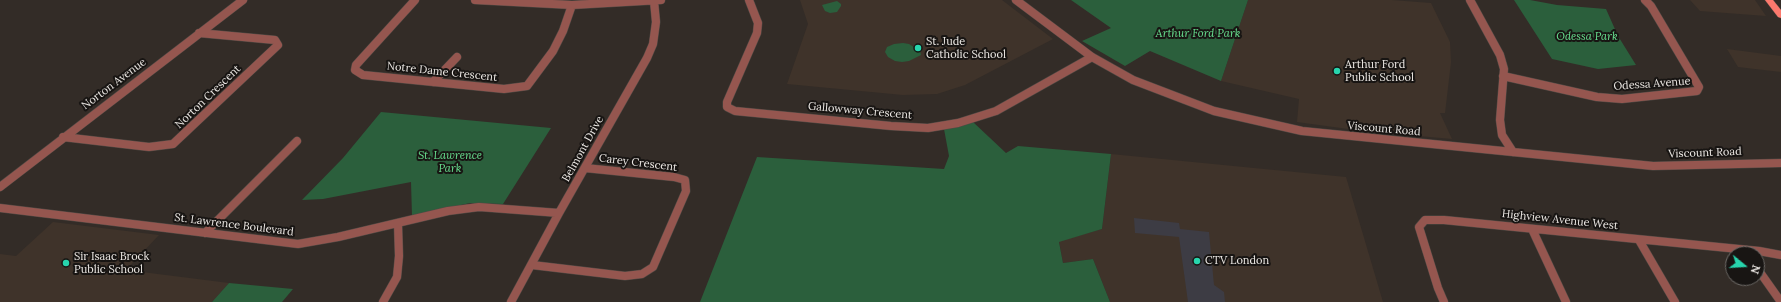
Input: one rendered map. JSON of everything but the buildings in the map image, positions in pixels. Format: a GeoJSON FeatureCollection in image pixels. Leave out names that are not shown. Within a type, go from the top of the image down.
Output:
{"type":"FeatureCollection","features":[{"type":"Feature","properties":{"kind":"main road"},"geometry":{"type":"LineString","coordinates":[[1769,0],[1781,15]]}},
{"type":"Feature","properties":{"kind":"street","name":"Norton Avenue"},"geometry":{"type":"LineString","coordinates":[[0,187],[63,137],[243,0]]}},
{"type":"Feature","properties":{"kind":"street","name":"Notre Dame Crescent"},"geometry":{"type":"LineString","coordinates":[[415,0],[356,65],[355,70],[363,75],[504,89],[527,86],[553,51],[563,31],[572,5]]}},
{"type":"Feature","properties":{"kind":"street"},"geometry":{"type":"LineString","coordinates":[[475,0],[572,5],[657,1]]}},
{"type":"Feature","properties":{"kind":"street","name":"Gallowway Crescent"},"geometry":{"type":"LineString","coordinates":[[749,0],[758,23],[757,33],[727,102],[727,108],[735,111],[891,126],[928,128],[971,120],[996,111],[1092,57]]}},
{"type":"Feature","properties":{"kind":"street","name":"Viscount Road"},"geometry":{"type":"LineString","coordinates":[[1016,0],[1092,57],[1133,80],[1214,111],[1302,131],[1337,136],[1653,166],[1781,163]]}},
{"type":"Feature","properties":{"kind":"street"},"geometry":{"type":"LineString","coordinates":[[1470,0],[1500,55],[1504,69],[1500,120],[1502,135],[1512,152]]}},
{"type":"Feature","properties":{"kind":"street","name":"Odessa Avenue"},"geometry":{"type":"LineString","coordinates":[[1503,76],[1597,97],[1622,99],[1697,91],[1699,87],[1651,6],[1645,0]]}},
{"type":"Feature","properties":{"kind":"street","name":"Belmont Drive"},"geometry":{"type":"LineString","coordinates":[[511,302],[647,58],[653,44],[657,1]]}},
{"type":"Feature","properties":{"kind":"street","name":"Norton Crescent"},"geometry":{"type":"LineString","coordinates":[[63,137],[158,147],[173,144],[278,45],[275,40],[199,33]]}},
{"type":"Feature","properties":{"kind":"street"},"geometry":{"type":"LineString","coordinates":[[433,82],[456,57]]}},
{"type":"Feature","properties":{"kind":"street"},"geometry":{"type":"LineString","coordinates":[[205,233],[297,141]]}},
{"type":"Feature","properties":{"kind":"street","name":"Carey Crescent"},"geometry":{"type":"LineString","coordinates":[[532,265],[625,276],[642,274],[653,266],[686,191],[686,180],[674,176],[585,168]]}},
{"type":"Feature","properties":{"kind":"street","name":"St. Lawrence Boulevard"},"geometry":{"type":"LineString","coordinates":[[0,208],[298,244],[398,224],[448,211],[479,207],[560,213]]}},
{"type":"Feature","properties":{"kind":"street","name":"Highview Avenue West"},"geometry":{"type":"LineString","coordinates":[[1444,302],[1438,288],[1419,227],[1425,220],[1444,220],[1725,250]]}},
{"type":"Feature","properties":{"kind":"street"},"geometry":{"type":"LineString","coordinates":[[383,302],[397,277],[399,256],[398,224]]}},
{"type":"Feature","properties":{"kind":"street"},"geometry":{"type":"LineString","coordinates":[[1532,229],[1566,302]]}},
{"type":"Feature","properties":{"kind":"street"},"geometry":{"type":"LineString","coordinates":[[1639,240],[1675,302]]}},
{"type":"Feature","properties":{"kind":"street","name":"Highview Avenue West"},"geometry":{"type":"LineString","coordinates":[[1765,254],[1781,255]]}},
{"type":"Feature","properties":{"kind":"street"},"geometry":{"type":"LineString","coordinates":[[1765,279],[1781,302]]}},
{"type":"Feature","properties":{"kind":"shaded area","name":"St. Jude Catholic School"},"geometry":{"type":"Polygon","coordinates":[[[800,0],[1002,0],[1053,39],[965,85],[937,94],[903,95],[787,84],[808,24],[800,0]]]}},
{"type":"Feature","properties":{"kind":"shaded area","name":"Arthur Ford Public School"},"geometry":{"type":"Polygon","coordinates":[[[1248,0],[1392,0],[1431,3],[1450,42],[1451,62],[1445,113],[1440,113],[1452,139],[1363,131],[1297,122],[1299,99],[1221,81],[1248,0]]]}},
{"type":"Feature","properties":{"kind":"shaded area"},"geometry":{"type":"Polygon","coordinates":[[[1690,0],[1755,0],[1766,16],[1700,11],[1690,0]]]}},
{"type":"Feature","properties":{"kind":"shaded area"},"geometry":{"type":"Polygon","coordinates":[[[1727,49],[1781,56],[1781,72],[1738,67],[1727,49]]]}},
{"type":"Feature","properties":{"kind":"shaded area"},"geometry":{"type":"Polygon","coordinates":[[[1111,154],[1346,177],[1383,302],[1110,302],[1093,259],[1063,263],[1059,241],[1102,229],[1111,154]]]}},
{"type":"Feature","properties":{"kind":"shaded area","name":"Sir Isaac Brock Public School"},"geometry":{"type":"Polygon","coordinates":[[[53,222],[159,235],[126,270],[229,283],[212,302],[0,302],[0,254],[16,256],[53,222]]]}},
{"type":"Feature","properties":{"kind":"green space","name":"Arthur Ford Park"},"geometry":{"type":"Polygon","coordinates":[[[1071,0],[1248,0],[1221,81],[1150,51],[1125,66],[1082,41],[1111,28],[1071,0]]]}},
{"type":"Feature","properties":{"kind":"green space","name":"Odessa Park"},"geometry":{"type":"Polygon","coordinates":[[[1514,0],[1530,0],[1557,5],[1606,9],[1618,36],[1636,65],[1598,69],[1552,59],[1514,0]]]}},
{"type":"Feature","properties":{"kind":"green space"},"geometry":{"type":"Polygon","coordinates":[[[837,1],[841,4],[841,6],[837,12],[830,13],[825,11],[822,5],[837,1]]]}},
{"type":"Feature","properties":{"kind":"green space"},"geometry":{"type":"Polygon","coordinates":[[[894,44],[909,44],[920,51],[921,55],[909,61],[902,62],[895,61],[888,57],[885,52],[887,47],[894,44]]]}},
{"type":"Feature","properties":{"kind":"green space","name":"St. Lawrence Park"},"geometry":{"type":"Polygon","coordinates":[[[381,112],[551,128],[503,204],[470,203],[412,216],[411,182],[323,199],[302,200],[343,158],[381,112]]]}},
{"type":"Feature","properties":{"kind":"green space"},"geometry":{"type":"Polygon","coordinates":[[[973,122],[1006,153],[1018,146],[1111,154],[1102,229],[1059,242],[1063,263],[1093,259],[1110,302],[700,302],[757,157],[944,169],[949,156],[944,129],[973,122]]]}},
{"type":"Feature","properties":{"kind":"green space"},"geometry":{"type":"Polygon","coordinates":[[[229,283],[293,289],[282,302],[212,302],[229,283]]]}},
{"type":"Feature","properties":{"kind":"place","name":"St. Jude Catholic School"},"geometry":{"type":"Point","coordinates":[918,48]}},
{"type":"Feature","properties":{"kind":"place","name":"Arthur Ford Public School"},"geometry":{"type":"Point","coordinates":[1337,71]}},
{"type":"Feature","properties":{"kind":"place","name":"CTV London"},"geometry":{"type":"Point","coordinates":[1197,261]}},
{"type":"Feature","properties":{"kind":"place","name":"Sir Isaac Brock Public School"},"geometry":{"type":"Point","coordinates":[66,263]}}]}
